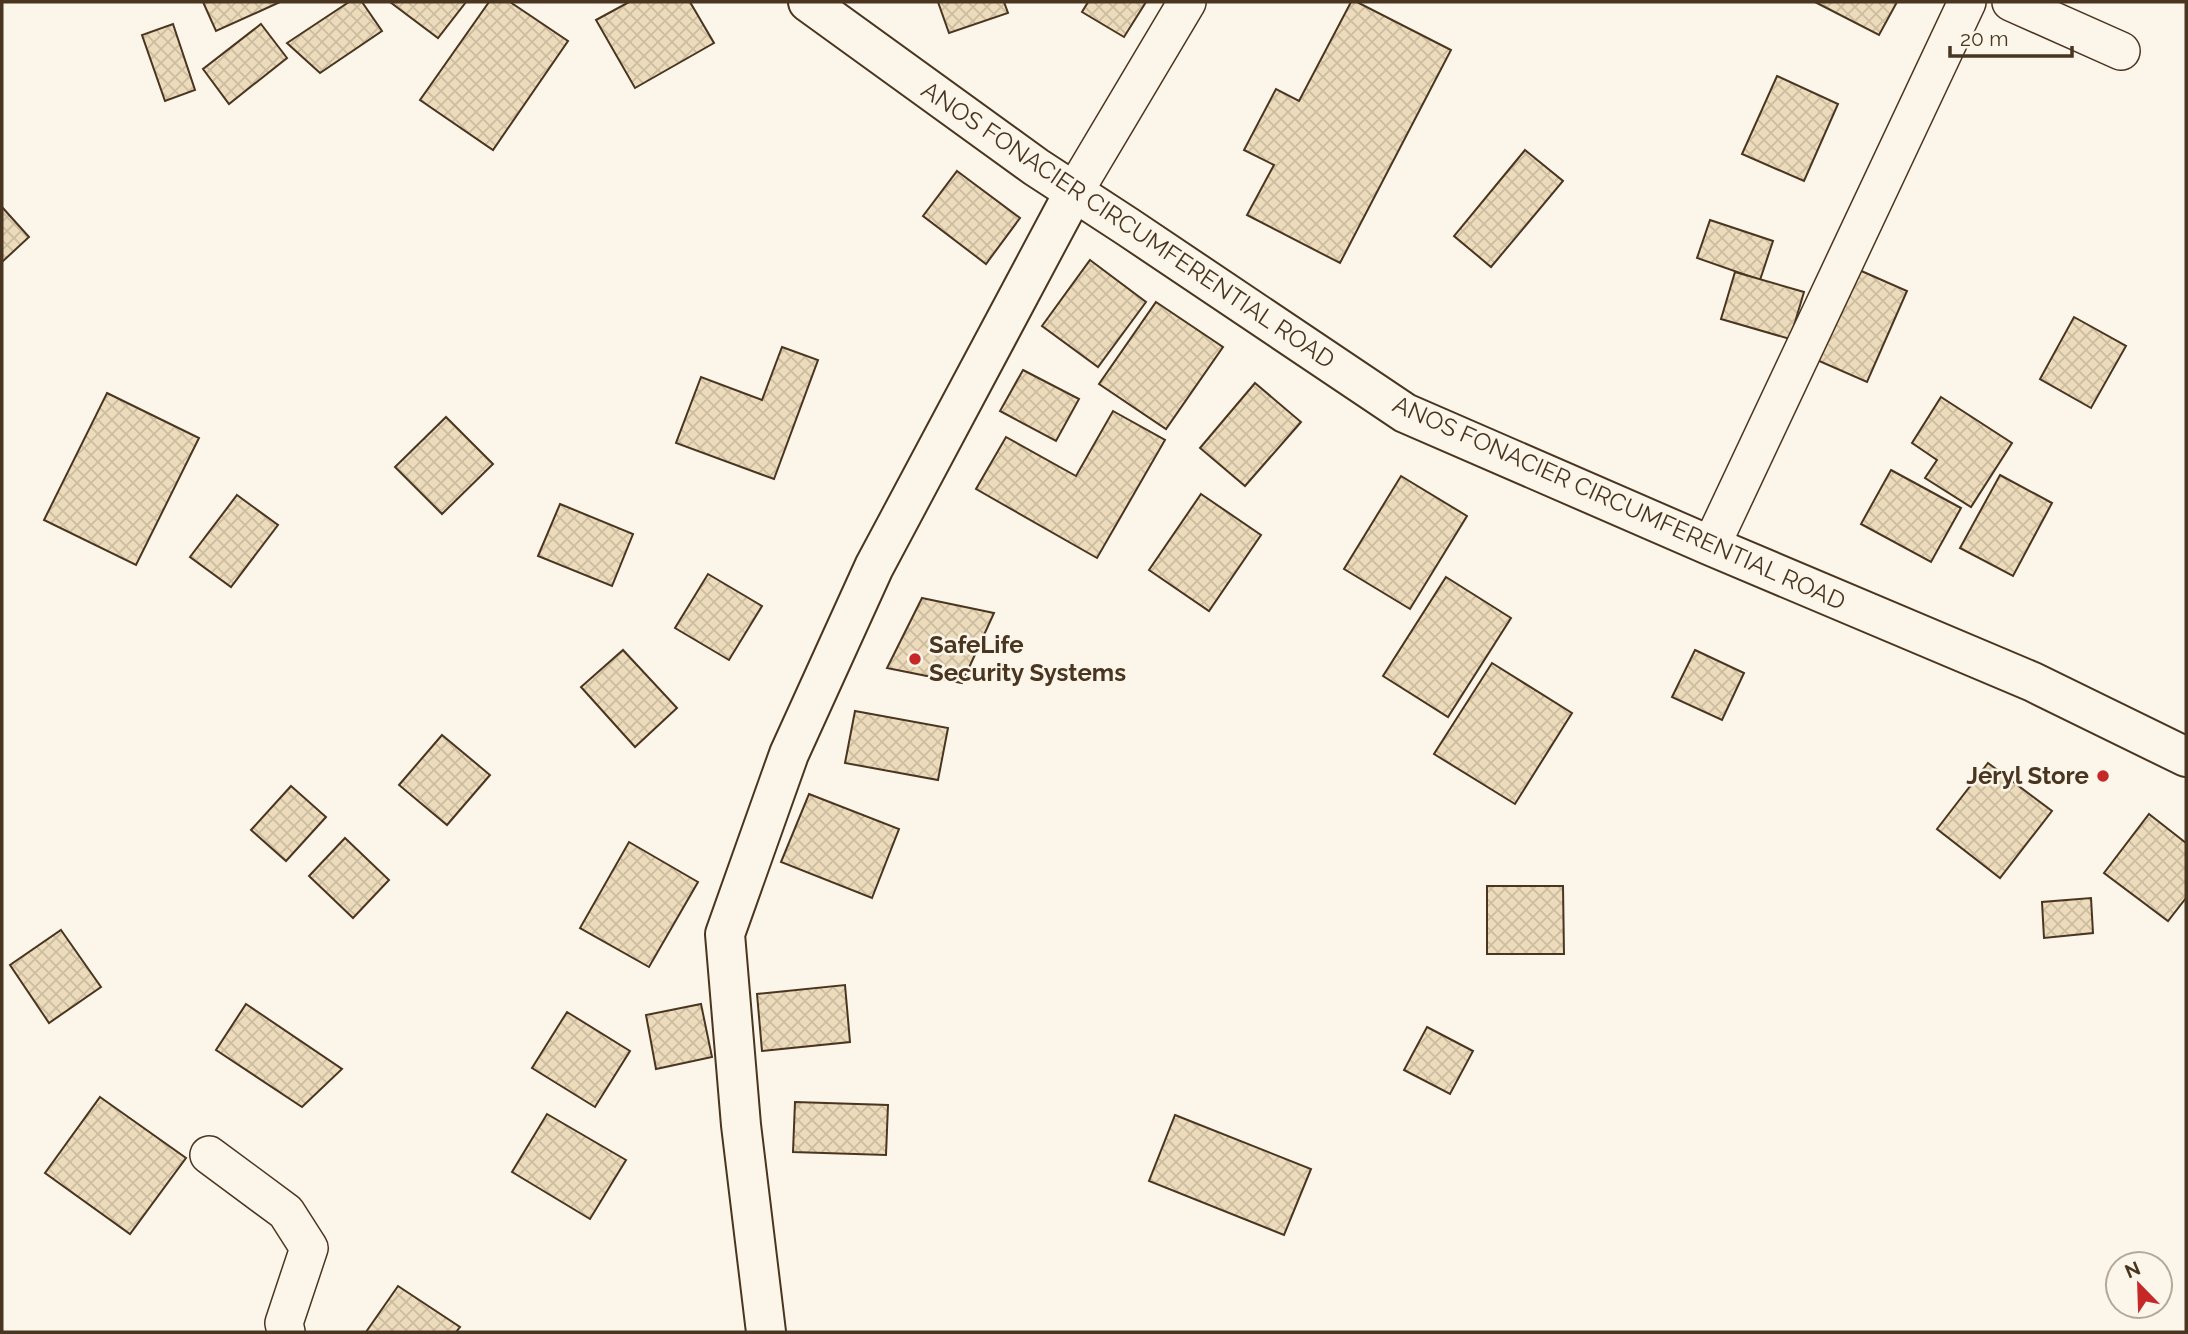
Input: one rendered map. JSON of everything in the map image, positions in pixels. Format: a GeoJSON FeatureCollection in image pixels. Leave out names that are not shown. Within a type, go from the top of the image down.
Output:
{"type":"FeatureCollection","features":[{"type":"Feature","properties":{"kind":"main road","name":"ANOS FONACIER CIRCUMFERENTIAL ROAD"},"geometry":{"type":"LineString","coordinates":[[808,2],[1036,167],[1405,413],[2032,682],[2186,757]]}},
{"type":"Feature","properties":{"kind":"main road"},"geometry":{"type":"LineString","coordinates":[[766,1332],[741,1125],[725,934],[789,754],[874,567],[1074,192]]}},
{"type":"Feature","properties":{"kind":"street"},"geometry":{"type":"LineString","coordinates":[[1074,192],[1187,2]]}},
{"type":"Feature","properties":{"kind":"street"},"geometry":{"type":"LineString","coordinates":[[1711,546],[1967,2]]}},
{"type":"Feature","properties":{"kind":"street"},"geometry":{"type":"LineString","coordinates":[[2011,2],[2121,51]]}},
{"type":"Feature","properties":{"kind":"street"},"geometry":{"type":"LineString","coordinates":[[209,1155],[286,1212],[309,1248],[284,1323],[286,1332]]}},
{"type":"Feature","properties":{"kind":"building"},"geometry":{"type":"Polygon","coordinates":[[[203,2],[280,2],[216,31],[203,2]]]}},
{"type":"Feature","properties":{"kind":"building"},"geometry":{"type":"Polygon","coordinates":[[[349,2],[362,2],[382,31],[320,73],[287,43],[349,2]]]}},
{"type":"Feature","properties":{"kind":"building"},"geometry":{"type":"Polygon","coordinates":[[[390,2],[466,2],[438,38],[390,2]]]}},
{"type":"Feature","properties":{"kind":"building"},"geometry":{"type":"Polygon","coordinates":[[[489,2],[510,2],[568,41],[493,150],[420,100],[489,2]]]}},
{"type":"Feature","properties":{"kind":"building"},"geometry":{"type":"Polygon","coordinates":[[[629,2],[690,2],[714,43],[635,88],[596,20],[629,2]]]}},
{"type":"Feature","properties":{"kind":"building"},"geometry":{"type":"Polygon","coordinates":[[[938,2],[1004,2],[1008,13],[949,33],[938,2]]]}},
{"type":"Feature","properties":{"kind":"building"},"geometry":{"type":"Polygon","coordinates":[[[1088,2],[1146,2],[1124,37],[1082,12],[1088,2]]]}},
{"type":"Feature","properties":{"kind":"building"},"geometry":{"type":"Polygon","coordinates":[[[1351,2],[1357,2],[1451,50],[1340,263],[1247,215],[1274,165],[1244,150],[1276,89],[1299,101],[1351,2]]]}},
{"type":"Feature","properties":{"kind":"building"},"geometry":{"type":"Polygon","coordinates":[[[1815,2],[1897,2],[1879,35],[1815,2]]]}},
{"type":"Feature","properties":{"kind":"building"},"geometry":{"type":"Polygon","coordinates":[[[173,24],[195,90],[165,101],[142,35],[173,24]]]}},
{"type":"Feature","properties":{"kind":"building"},"geometry":{"type":"Polygon","coordinates":[[[261,24],[287,58],[229,104],[203,69],[261,24]]]}},
{"type":"Feature","properties":{"kind":"building"},"geometry":{"type":"Polygon","coordinates":[[[1777,76],[1838,104],[1804,181],[1742,154],[1777,76]]]}},
{"type":"Feature","properties":{"kind":"building"},"geometry":{"type":"Polygon","coordinates":[[[1525,150],[1563,181],[1491,267],[1454,236],[1525,150]]]}},
{"type":"Feature","properties":{"kind":"building"},"geometry":{"type":"Polygon","coordinates":[[[957,171],[1020,218],[986,264],[923,216],[957,171]]]}},
{"type":"Feature","properties":{"kind":"building"},"geometry":{"type":"Polygon","coordinates":[[[2,207],[29,237],[2,262],[2,207]]]}},
{"type":"Feature","properties":{"kind":"building"},"geometry":{"type":"Polygon","coordinates":[[[1710,220],[1773,241],[1760,280],[1697,258],[1710,220]]]}},
{"type":"Feature","properties":{"kind":"building"},"geometry":{"type":"Polygon","coordinates":[[[1090,260],[1146,302],[1098,367],[1042,326],[1090,260]]]}},
{"type":"Feature","properties":{"kind":"building"},"geometry":{"type":"Polygon","coordinates":[[[1850,266],[1907,291],[1867,382],[1810,357],[1850,266]]]}},
{"type":"Feature","properties":{"kind":"building"},"geometry":{"type":"Polygon","coordinates":[[[1735,272],[1804,292],[1790,339],[1721,319],[1735,272]]]}},
{"type":"Feature","properties":{"kind":"building"},"geometry":{"type":"Polygon","coordinates":[[[1156,302],[1223,347],[1166,429],[1099,384],[1156,302]]]}},
{"type":"Feature","properties":{"kind":"building"},"geometry":{"type":"Polygon","coordinates":[[[2074,317],[2126,346],[2091,408],[2040,379],[2074,317]]]}},
{"type":"Feature","properties":{"kind":"building"},"geometry":{"type":"Polygon","coordinates":[[[782,347],[818,360],[774,479],[676,443],[701,377],[762,400],[782,347]]]}},
{"type":"Feature","properties":{"kind":"building"},"geometry":{"type":"Polygon","coordinates":[[[1023,370],[1079,399],[1056,441],[1000,411],[1023,370]]]}},
{"type":"Feature","properties":{"kind":"building"},"geometry":{"type":"Polygon","coordinates":[[[1255,383],[1301,422],[1245,486],[1200,448],[1255,383]]]}},
{"type":"Feature","properties":{"kind":"building"},"geometry":{"type":"Polygon","coordinates":[[[107,393],[199,438],[136,565],[44,520],[107,393]]]}},
{"type":"Feature","properties":{"kind":"building"},"geometry":{"type":"Polygon","coordinates":[[[1941,397],[2012,443],[1971,507],[1925,478],[1937,460],[1912,443],[1941,397]]]}},
{"type":"Feature","properties":{"kind":"building"},"geometry":{"type":"Polygon","coordinates":[[[1113,411],[1165,440],[1097,558],[976,489],[1006,437],[1076,476],[1113,411]]]}},
{"type":"Feature","properties":{"kind":"building"},"geometry":{"type":"Polygon","coordinates":[[[446,417],[493,464],[442,514],[395,467],[446,417]]]}},
{"type":"Feature","properties":{"kind":"building"},"geometry":{"type":"Polygon","coordinates":[[[1891,470],[1961,508],[1931,562],[1861,524],[1891,470]]]}},
{"type":"Feature","properties":{"kind":"building"},"geometry":{"type":"Polygon","coordinates":[[[2000,475],[2052,503],[2013,576],[1960,548],[2000,475]]]}},
{"type":"Feature","properties":{"kind":"building"},"geometry":{"type":"Polygon","coordinates":[[[1401,476],[1467,516],[1410,609],[1344,569],[1401,476]]]}},
{"type":"Feature","properties":{"kind":"building"},"geometry":{"type":"Polygon","coordinates":[[[1201,494],[1261,535],[1209,611],[1149,570],[1201,494]]]}},
{"type":"Feature","properties":{"kind":"building"},"geometry":{"type":"Polygon","coordinates":[[[237,495],[278,525],[231,587],[190,557],[237,495]]]}},
{"type":"Feature","properties":{"kind":"building"},"geometry":{"type":"Polygon","coordinates":[[[560,504],[633,534],[612,586],[538,556],[560,504]]]}},
{"type":"Feature","properties":{"kind":"building"},"geometry":{"type":"Polygon","coordinates":[[[708,574],[762,606],[729,660],[675,628],[708,574]]]}},
{"type":"Feature","properties":{"kind":"building"},"geometry":{"type":"Polygon","coordinates":[[[1446,577],[1511,618],[1448,717],[1383,676],[1446,577]]]}},
{"type":"Feature","properties":{"kind":"building"},"geometry":{"type":"Polygon","coordinates":[[[922,598],[994,613],[962,683],[887,668],[922,598]]]}},
{"type":"Feature","properties":{"kind":"building"},"geometry":{"type":"Polygon","coordinates":[[[623,650],[677,708],[635,747],[581,687],[623,650]]]}},
{"type":"Feature","properties":{"kind":"building"},"geometry":{"type":"Polygon","coordinates":[[[1695,650],[1744,673],[1722,720],[1672,697],[1695,650]]]}},
{"type":"Feature","properties":{"kind":"building"},"geometry":{"type":"Polygon","coordinates":[[[1492,663],[1572,713],[1515,804],[1434,754],[1492,663]]]}},
{"type":"Feature","properties":{"kind":"building"},"geometry":{"type":"Polygon","coordinates":[[[855,711],[948,728],[938,780],[845,763],[855,711]]]}},
{"type":"Feature","properties":{"kind":"building"},"geometry":{"type":"Polygon","coordinates":[[[442,735],[490,775],[447,825],[399,785],[442,735]]]}},
{"type":"Feature","properties":{"kind":"building"},"geometry":{"type":"Polygon","coordinates":[[[1988,763],[2052,811],[2000,878],[1937,829],[1988,763]]]}},
{"type":"Feature","properties":{"kind":"building"},"geometry":{"type":"Polygon","coordinates":[[[291,786],[326,817],[286,861],[251,830],[291,786]]]}},
{"type":"Feature","properties":{"kind":"building"},"geometry":{"type":"Polygon","coordinates":[[[809,794],[899,829],[872,898],[781,862],[809,794]]]}},
{"type":"Feature","properties":{"kind":"building"},"geometry":{"type":"Polygon","coordinates":[[[2149,814],[2186,843],[2186,898],[2168,921],[2104,873],[2149,814]]]}},
{"type":"Feature","properties":{"kind":"building"},"geometry":{"type":"Polygon","coordinates":[[[345,838],[389,880],[353,918],[309,876],[345,838]]]}},
{"type":"Feature","properties":{"kind":"building"},"geometry":{"type":"Polygon","coordinates":[[[629,842],[698,882],[649,967],[580,928],[629,842]]]}},
{"type":"Feature","properties":{"kind":"building"},"geometry":{"type":"Polygon","coordinates":[[[1487,886],[1563,886],[1564,954],[1487,954],[1487,886]]]}},
{"type":"Feature","properties":{"kind":"building"},"geometry":{"type":"Polygon","coordinates":[[[2091,898],[2093,933],[2044,938],[2042,902],[2091,898]]]}},
{"type":"Feature","properties":{"kind":"building"},"geometry":{"type":"Polygon","coordinates":[[[61,930],[101,987],[49,1023],[10,965],[61,930]]]}},
{"type":"Feature","properties":{"kind":"building"},"geometry":{"type":"Polygon","coordinates":[[[845,985],[850,1042],[762,1051],[757,994],[845,985]]]}},
{"type":"Feature","properties":{"kind":"building"},"geometry":{"type":"Polygon","coordinates":[[[246,1004],[342,1069],[302,1107],[216,1050],[246,1004]]]}},
{"type":"Feature","properties":{"kind":"building"},"geometry":{"type":"Polygon","coordinates":[[[701,1004],[712,1057],[656,1069],[646,1015],[701,1004]]]}},
{"type":"Feature","properties":{"kind":"building"},"geometry":{"type":"Polygon","coordinates":[[[567,1012],[630,1051],[595,1107],[532,1068],[567,1012]]]}},
{"type":"Feature","properties":{"kind":"building"},"geometry":{"type":"Polygon","coordinates":[[[1427,1027],[1473,1051],[1450,1094],[1404,1070],[1427,1027]]]}},
{"type":"Feature","properties":{"kind":"building"},"geometry":{"type":"Polygon","coordinates":[[[100,1097],[186,1158],[130,1234],[45,1173],[100,1097]]]}},
{"type":"Feature","properties":{"kind":"building"},"geometry":{"type":"Polygon","coordinates":[[[795,1102],[888,1105],[886,1155],[793,1152],[795,1102]]]}},
{"type":"Feature","properties":{"kind":"building"},"geometry":{"type":"Polygon","coordinates":[[[547,1114],[626,1160],[590,1219],[512,1172],[547,1114]]]}},
{"type":"Feature","properties":{"kind":"building"},"geometry":{"type":"Polygon","coordinates":[[[1175,1115],[1311,1169],[1284,1235],[1149,1181],[1175,1115]]]}},
{"type":"Feature","properties":{"kind":"building"},"geometry":{"type":"Polygon","coordinates":[[[398,1286],[460,1327],[456,1332],[366,1332],[398,1286]]]}},
{"type":"Feature","properties":{"kind":"place","name":"SafeLife Security Systems"},"geometry":{"type":"Point","coordinates":[915,659]}},
{"type":"Feature","properties":{"kind":"place","name":"Jeryl Store"},"geometry":{"type":"Point","coordinates":[2103,776]}}]}
